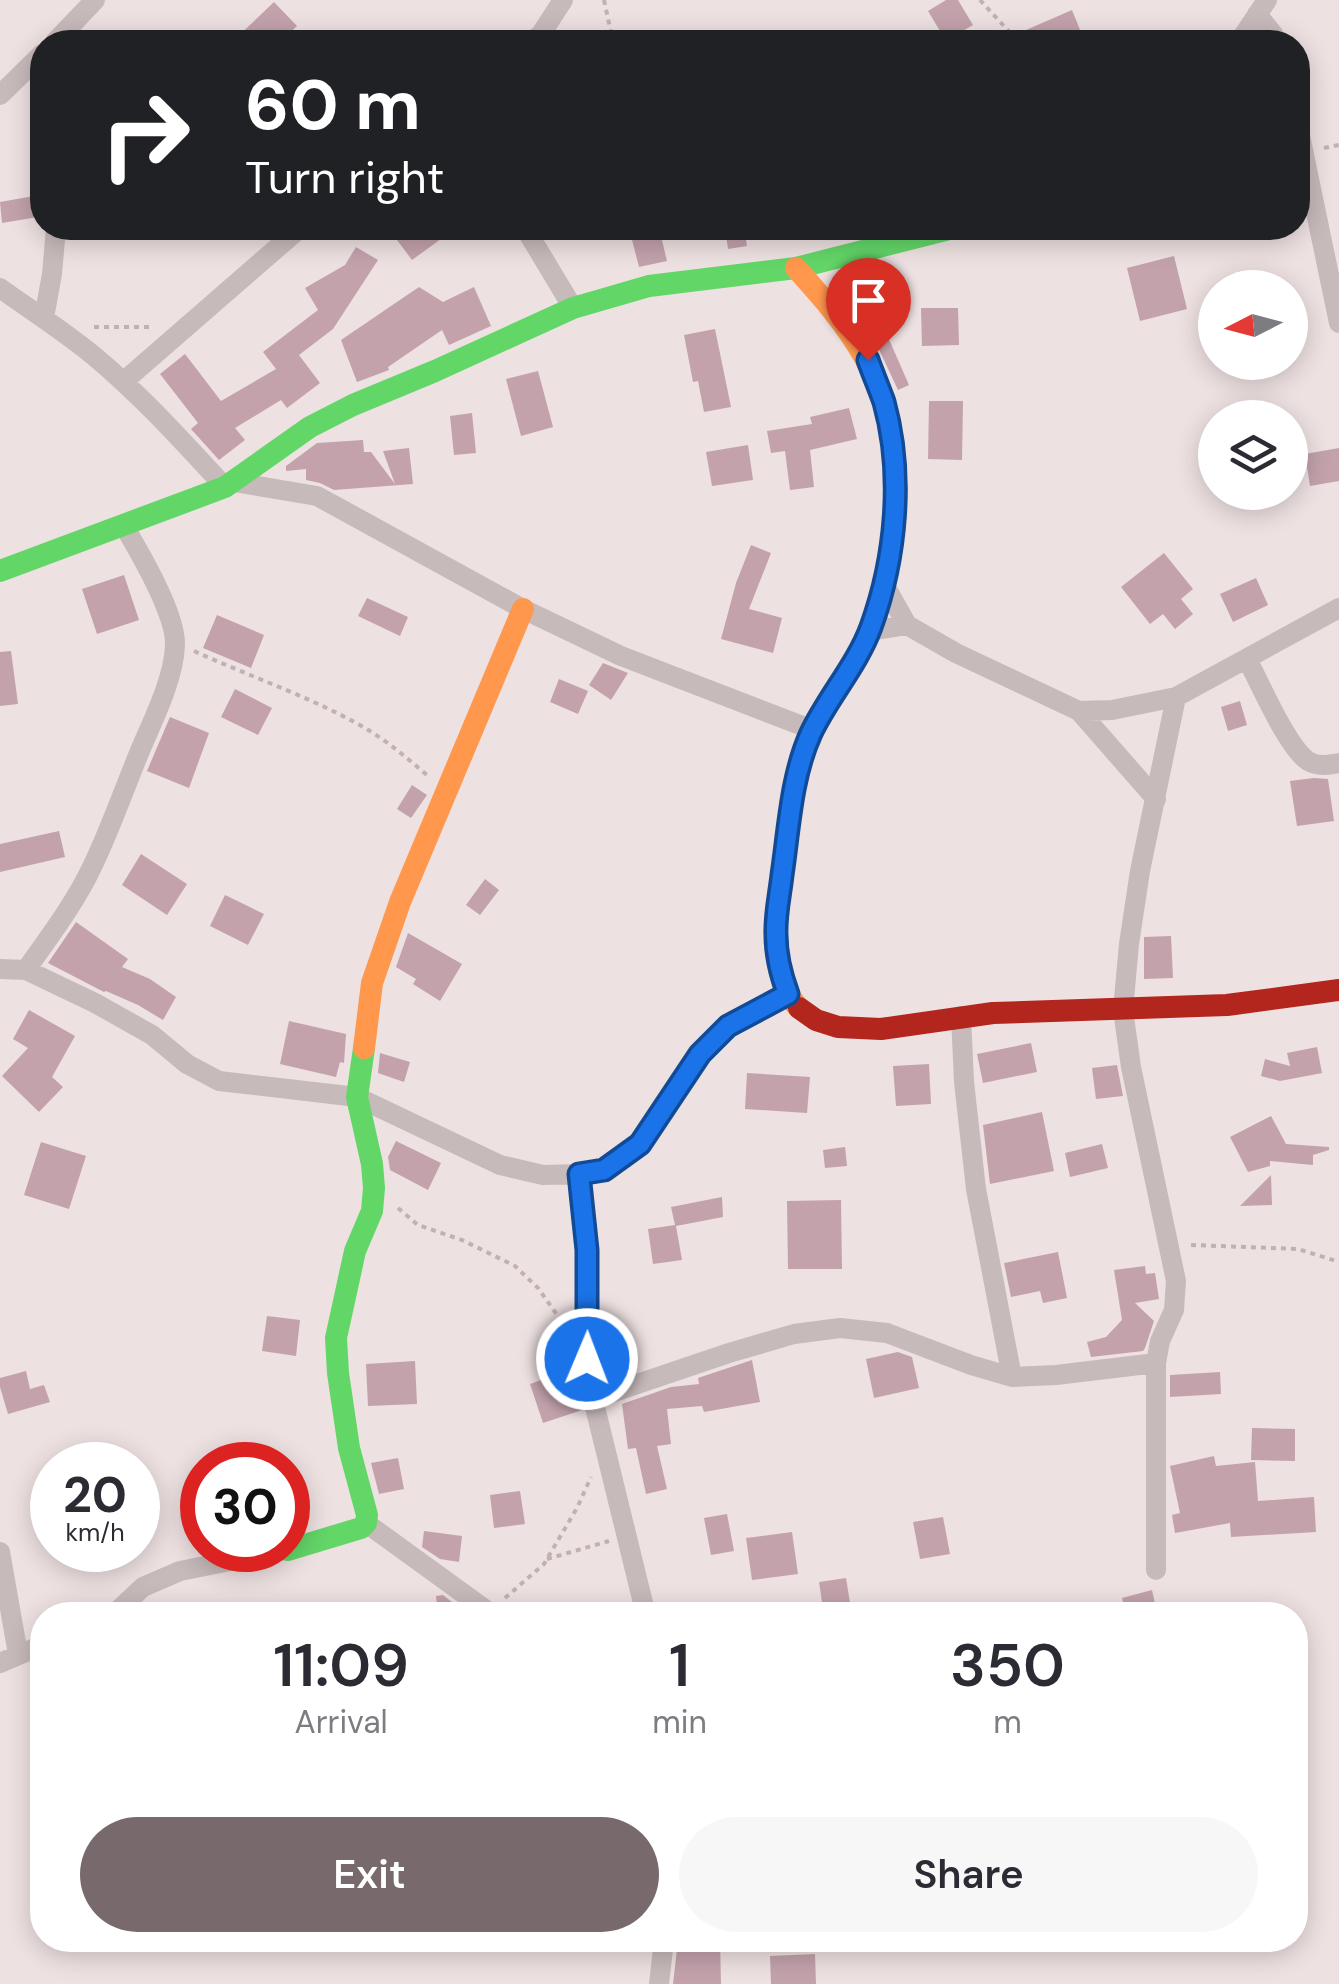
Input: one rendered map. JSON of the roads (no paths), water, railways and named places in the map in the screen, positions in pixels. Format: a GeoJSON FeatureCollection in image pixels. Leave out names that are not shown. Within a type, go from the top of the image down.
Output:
{"type":"FeatureCollection","features":[{"type":"Feature","properties":{"kind":"street"},"geometry":{"type":"LineString","coordinates":[[70,30],[95,0]]}},
{"type":"Feature","properties":{"kind":"street"},"geometry":{"type":"LineString","coordinates":[[544,30],[564,0]]}},
{"type":"Feature","properties":{"kind":"street"},"geometry":{"type":"LineString","coordinates":[[1247,30],[1262,7]]}},
{"type":"Feature","properties":{"kind":"street"},"geometry":{"type":"LineString","coordinates":[[0,95],[30,66]]}},
{"type":"Feature","properties":{"kind":"street"},"geometry":{"type":"LineString","coordinates":[[1310,184],[1339,324]]}},
{"type":"Feature","properties":{"kind":"street"},"geometry":{"type":"LineString","coordinates":[[44,318],[55,240]]}},
{"type":"Feature","properties":{"kind":"street"},"geometry":{"type":"LineString","coordinates":[[123,382],[286,240]]}},
{"type":"Feature","properties":{"kind":"street"},"geometry":{"type":"LineString","coordinates":[[532,240],[573,308]]}},
{"type":"Feature","properties":{"kind":"street"},"geometry":{"type":"LineString","coordinates":[[0,571],[229,485],[310,427],[573,308],[649,286],[796,268],[909,240]]}},
{"type":"Feature","properties":{"kind":"street"},"geometry":{"type":"LineString","coordinates":[[796,268],[830,306],[868,360],[884,402],[894,464],[893,524],[884,584],[870,631],[801,758],[776,934],[780,971],[788,994],[801,1010],[822,1024],[876,1029],[991,1013],[1230,1005],[1339,990]]}},
{"type":"Feature","properties":{"kind":"street"},"geometry":{"type":"LineString","coordinates":[[0,289],[65,332],[152,408],[229,485],[318,496],[522,609],[621,656],[813,730]]}},
{"type":"Feature","properties":{"kind":"street"},"geometry":{"type":"LineString","coordinates":[[26,970],[91,868],[160,702],[173,658],[173,628],[124,526]]}},
{"type":"Feature","properties":{"kind":"street"},"geometry":{"type":"LineString","coordinates":[[884,584],[907,625],[1079,712],[1156,799]]}},
{"type":"Feature","properties":{"kind":"street"},"geometry":{"type":"LineString","coordinates":[[1079,712],[1112,710],[1176,697],[1339,608]]}},
{"type":"Feature","properties":{"kind":"street"},"geometry":{"type":"LineString","coordinates":[[310,1545],[362,1528],[368,1514],[349,1448],[336,1338],[355,1251],[372,1211],[372,1164],[357,1097],[372,983],[400,902],[522,609]]}},
{"type":"Feature","properties":{"kind":"street"},"geometry":{"type":"LineString","coordinates":[[870,631],[907,625]]}},
{"type":"Feature","properties":{"kind":"street"},"geometry":{"type":"LineString","coordinates":[[1247,659],[1293,744],[1310,762],[1324,766],[1339,763]]}},
{"type":"Feature","properties":{"kind":"street"},"geometry":{"type":"LineString","coordinates":[[1156,1570],[1156,1363],[1160,1341],[1174,1310],[1176,1281],[1131,1067],[1123,1010],[1140,871],[1176,697]]}},
{"type":"Feature","properties":{"kind":"street"},"geometry":{"type":"LineString","coordinates":[[0,969],[26,970],[95,1002],[219,1081],[357,1097],[500,1165],[543,1175],[604,1170],[640,1144],[700,1054],[728,1026],[788,994]]}},
{"type":"Feature","properties":{"kind":"street"},"geometry":{"type":"LineString","coordinates":[[961,1016],[976,1188],[1012,1377]]}},
{"type":"Feature","properties":{"kind":"street"},"geometry":{"type":"LineString","coordinates":[[579,1174],[587,1250],[587,1359],[593,1400],[643,1602]]}},
{"type":"Feature","properties":{"kind":"street"},"geometry":{"type":"LineString","coordinates":[[593,1400],[729,1352],[794,1334],[840,1328],[887,1333],[1012,1377],[1156,1363]]}},
{"type":"Feature","properties":{"kind":"street"},"geometry":{"type":"LineString","coordinates":[[366,1523],[475,1602]]}},
{"type":"Feature","properties":{"kind":"street"},"geometry":{"type":"LineString","coordinates":[[0,1552],[9,1659]]}},
{"type":"Feature","properties":{"kind":"street"},"geometry":{"type":"LineString","coordinates":[[127,1602],[143,1587],[180,1570]]}},
{"type":"Feature","properties":{"kind":"street"},"geometry":{"type":"LineString","coordinates":[[659,1984],[663,1952]]}}]}
